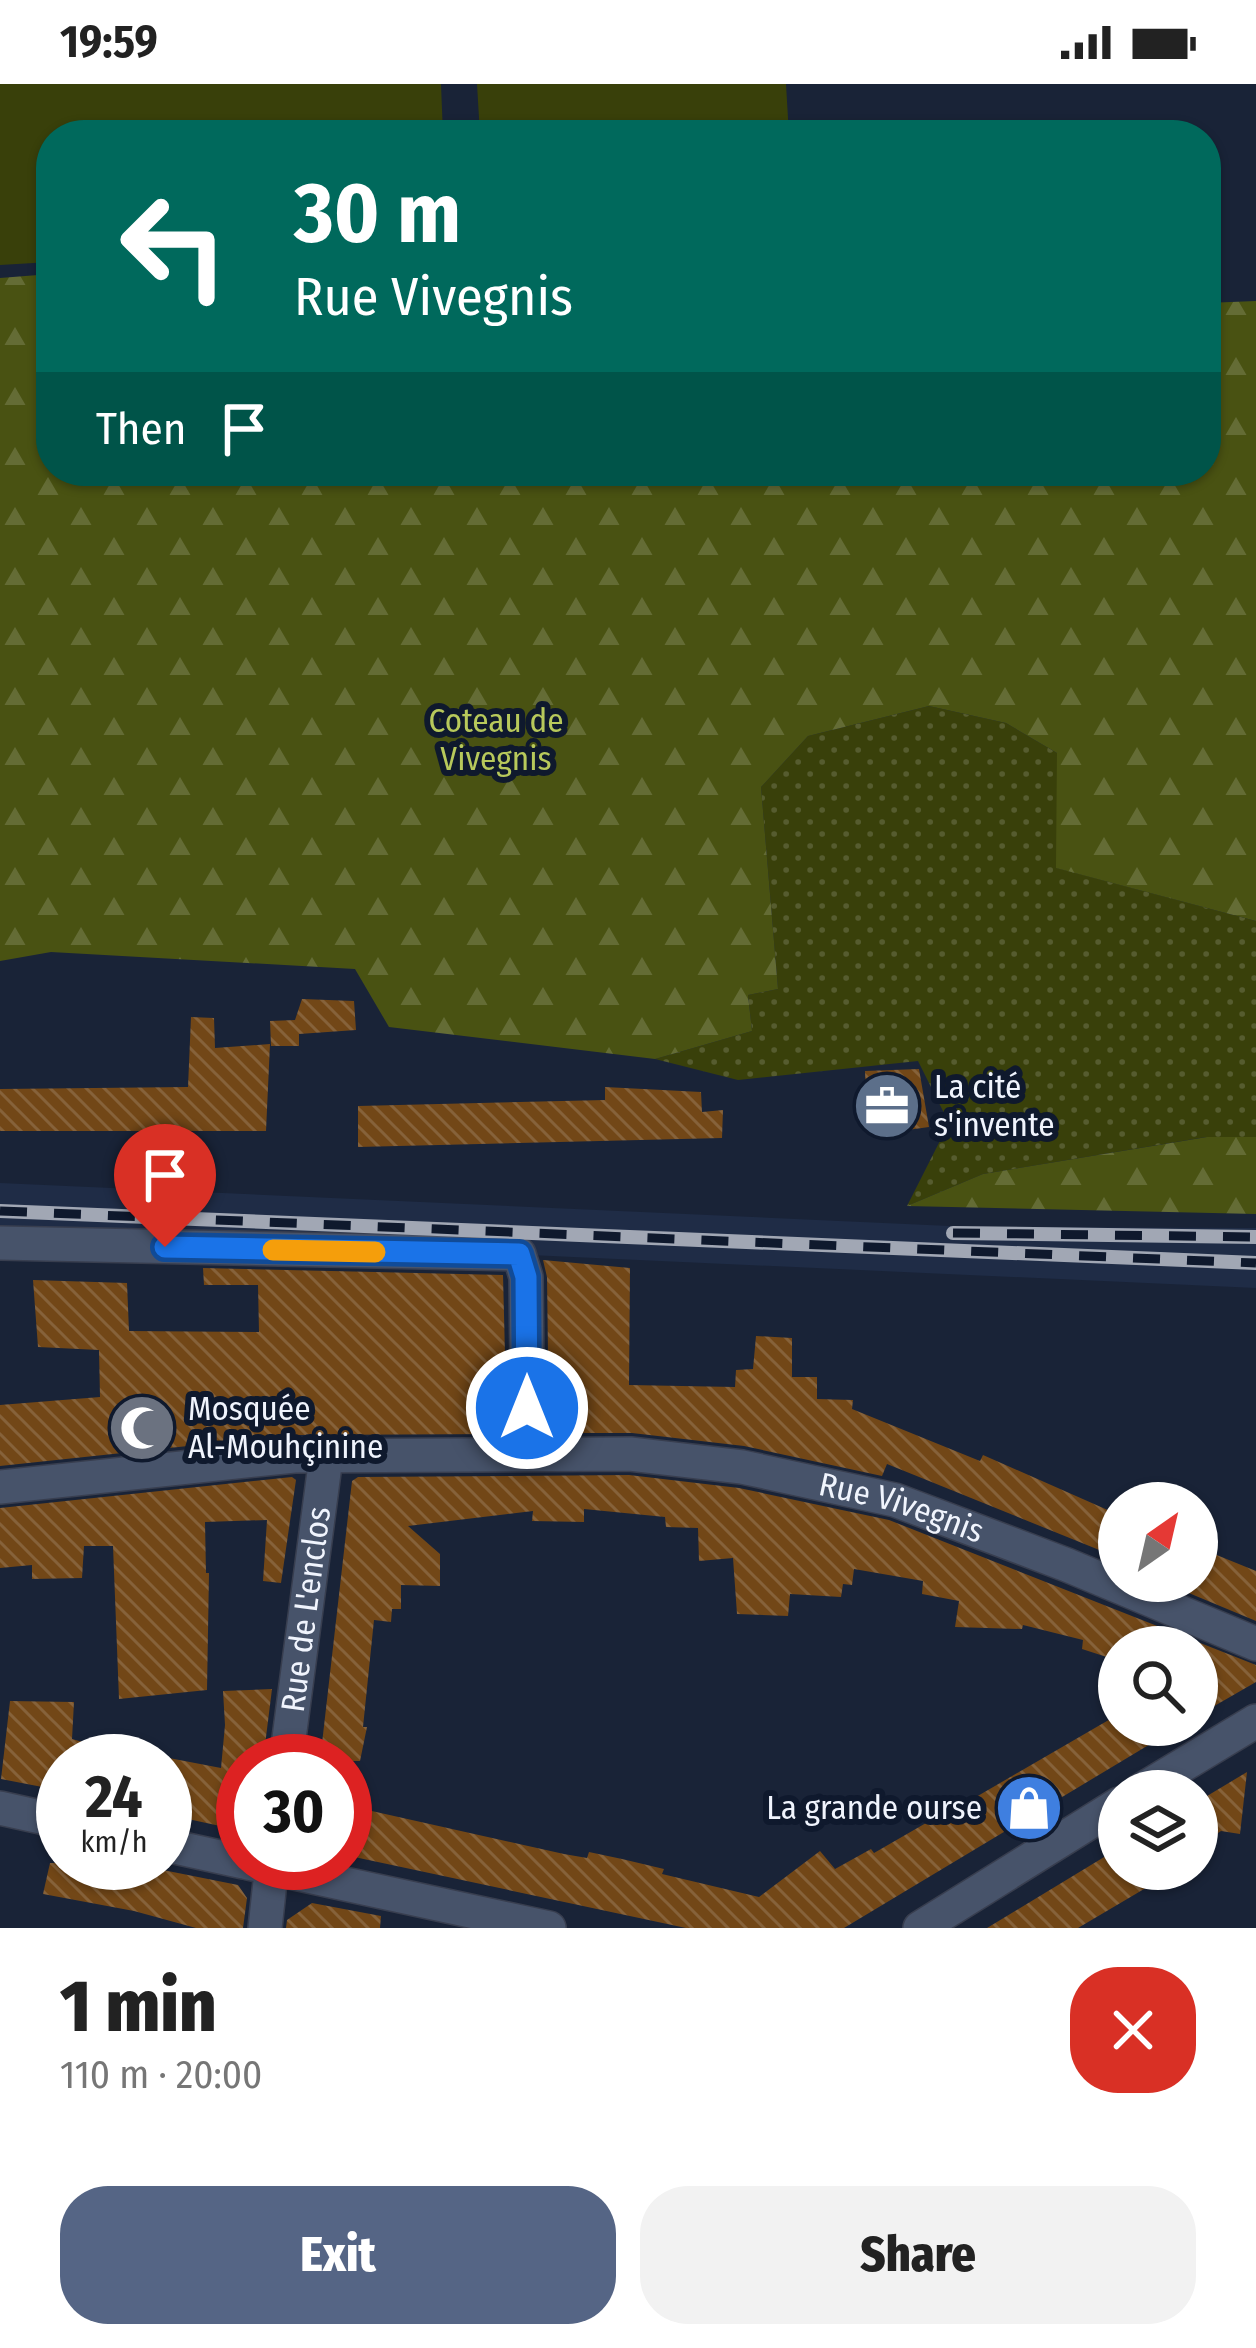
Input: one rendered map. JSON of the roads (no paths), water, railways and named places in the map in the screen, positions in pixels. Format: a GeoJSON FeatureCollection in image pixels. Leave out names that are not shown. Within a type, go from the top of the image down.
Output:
{"type":"FeatureCollection","features":[{"type":"Feature","properties":{"kind":"street"},"geometry":{"type":"LineString","coordinates":[[0,1243],[519,1254],[526,1277],[528,1453]]}},
{"type":"Feature","properties":{"kind":"street","name":"Rue Vivegnis"},"geometry":{"type":"LineString","coordinates":[[0,1486],[326,1456],[630,1454],[722,1464],[896,1500],[1256,1644]]}},
{"type":"Feature","properties":{"kind":"street","name":"Rue de L'enclos"},"geometry":{"type":"LineString","coordinates":[[290,1734],[326,1456]]}},
{"type":"Feature","properties":{"kind":"street"},"geometry":{"type":"LineString","coordinates":[[1175,1770],[1256,1721]]}},
{"type":"Feature","properties":{"kind":"street"},"geometry":{"type":"LineString","coordinates":[[0,1808],[36,1816]]}},
{"type":"Feature","properties":{"kind":"street"},"geometry":{"type":"LineString","coordinates":[[920,1928],[1098,1817]]}},
{"type":"Feature","properties":{"kind":"street"},"geometry":{"type":"LineString","coordinates":[[372,1889],[549,1928]]}},
{"type":"Feature","properties":{"kind":"street"},"geometry":{"type":"LineString","coordinates":[[261,1890],[265,1928]]}},
{"type":"Feature","properties":{"kind":"railway"},"geometry":{"type":"LineString","coordinates":[[0,1211],[1256,1263]]}},
{"type":"Feature","properties":{"kind":"railway"},"geometry":{"type":"LineString","coordinates":[[953,1233],[1256,1237]]}},
{"type":"Feature","properties":{"kind":"place","name":"La cité s'invente"},"geometry":{"type":"Point","coordinates":[887,1106]}},
{"type":"Feature","properties":{"kind":"place","name":"Mosquée Al-Mouhçinine"},"geometry":{"type":"Point","coordinates":[142,1428]}},
{"type":"Feature","properties":{"kind":"place","name":"La grande ourse"},"geometry":{"type":"Point","coordinates":[1029,1808]}},
{"type":"Feature","properties":{"kind":"park label","name":"Coteau de Vivegnis"},"geometry":{"type":"Point","coordinates":[496,740]}}]}
